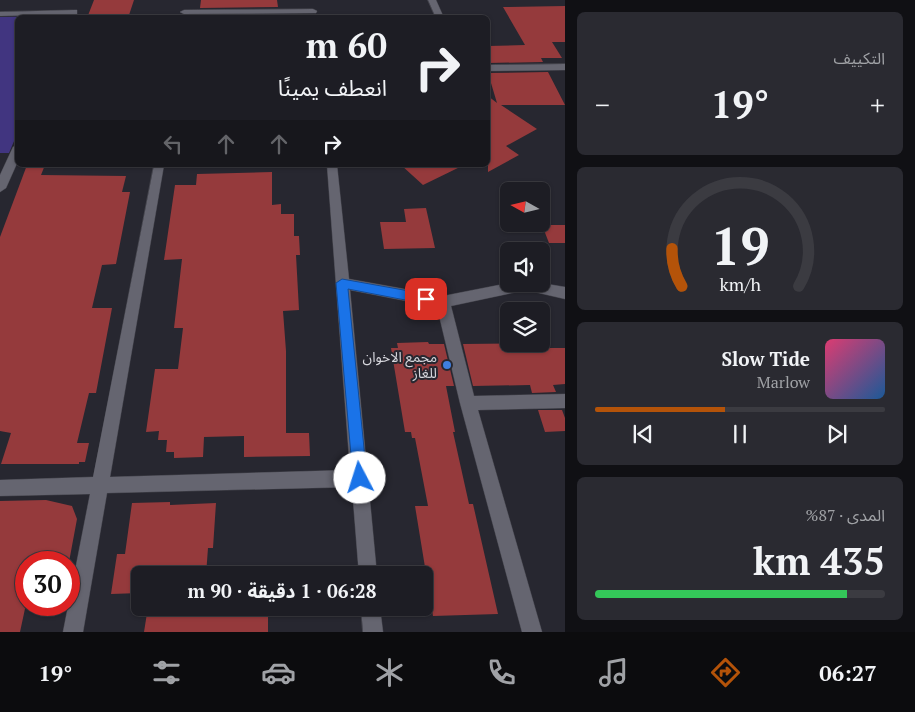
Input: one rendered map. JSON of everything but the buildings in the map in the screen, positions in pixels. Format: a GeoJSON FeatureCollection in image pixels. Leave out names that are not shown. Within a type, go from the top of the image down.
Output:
{"type":"FeatureCollection","features":[{"type":"Feature","properties":{"kind":"street"},"geometry":{"type":"LineString","coordinates":[[186,0],[183,15],[313,14],[312,0]]}},
{"type":"Feature","properties":{"kind":"street"},"geometry":{"type":"LineString","coordinates":[[432,0],[439,15]]}},
{"type":"Feature","properties":{"kind":"street"},"geometry":{"type":"LineString","coordinates":[[0,14],[75,12]]}},
{"type":"Feature","properties":{"kind":"street"},"geometry":{"type":"LineString","coordinates":[[490,68],[565,67]]}},
{"type":"Feature","properties":{"kind":"street"},"geometry":{"type":"LineString","coordinates":[[0,188],[10,161]]}},
{"type":"Feature","properties":{"kind":"street"},"geometry":{"type":"LineString","coordinates":[[73,632],[159,167]]}},
{"type":"Feature","properties":{"kind":"street"},"geometry":{"type":"LineString","coordinates":[[332,167],[367,566]]}},
{"type":"Feature","properties":{"kind":"street"},"geometry":{"type":"LineString","coordinates":[[342,283],[443,302],[526,285],[565,293]]}},
{"type":"Feature","properties":{"kind":"street"},"geometry":{"type":"LineString","coordinates":[[443,302],[468,402],[532,632]]}},
{"type":"Feature","properties":{"kind":"street"},"geometry":{"type":"LineString","coordinates":[[468,402],[565,401]]}},
{"type":"Feature","properties":{"kind":"street"},"geometry":{"type":"LineString","coordinates":[[0,488],[360,478]]}},
{"type":"Feature","properties":{"kind":"street"},"geometry":{"type":"LineString","coordinates":[[372,616],[373,632]]}},
{"type":"Feature","properties":{"kind":"shaded area"},"geometry":{"type":"Polygon","coordinates":[[[0,17],[15,17],[15,139],[9,153],[0,153],[0,17]]]}},
{"type":"Feature","properties":{"kind":"place","name":"مجمع الاخوان للغاز"},"geometry":{"type":"Point","coordinates":[447,365]}},
{"type":"Feature","properties":{"kind":"route"},"geometry":{"type":"LineString","coordinates":[[360,478],[342,283],[426,299]]}}]}
